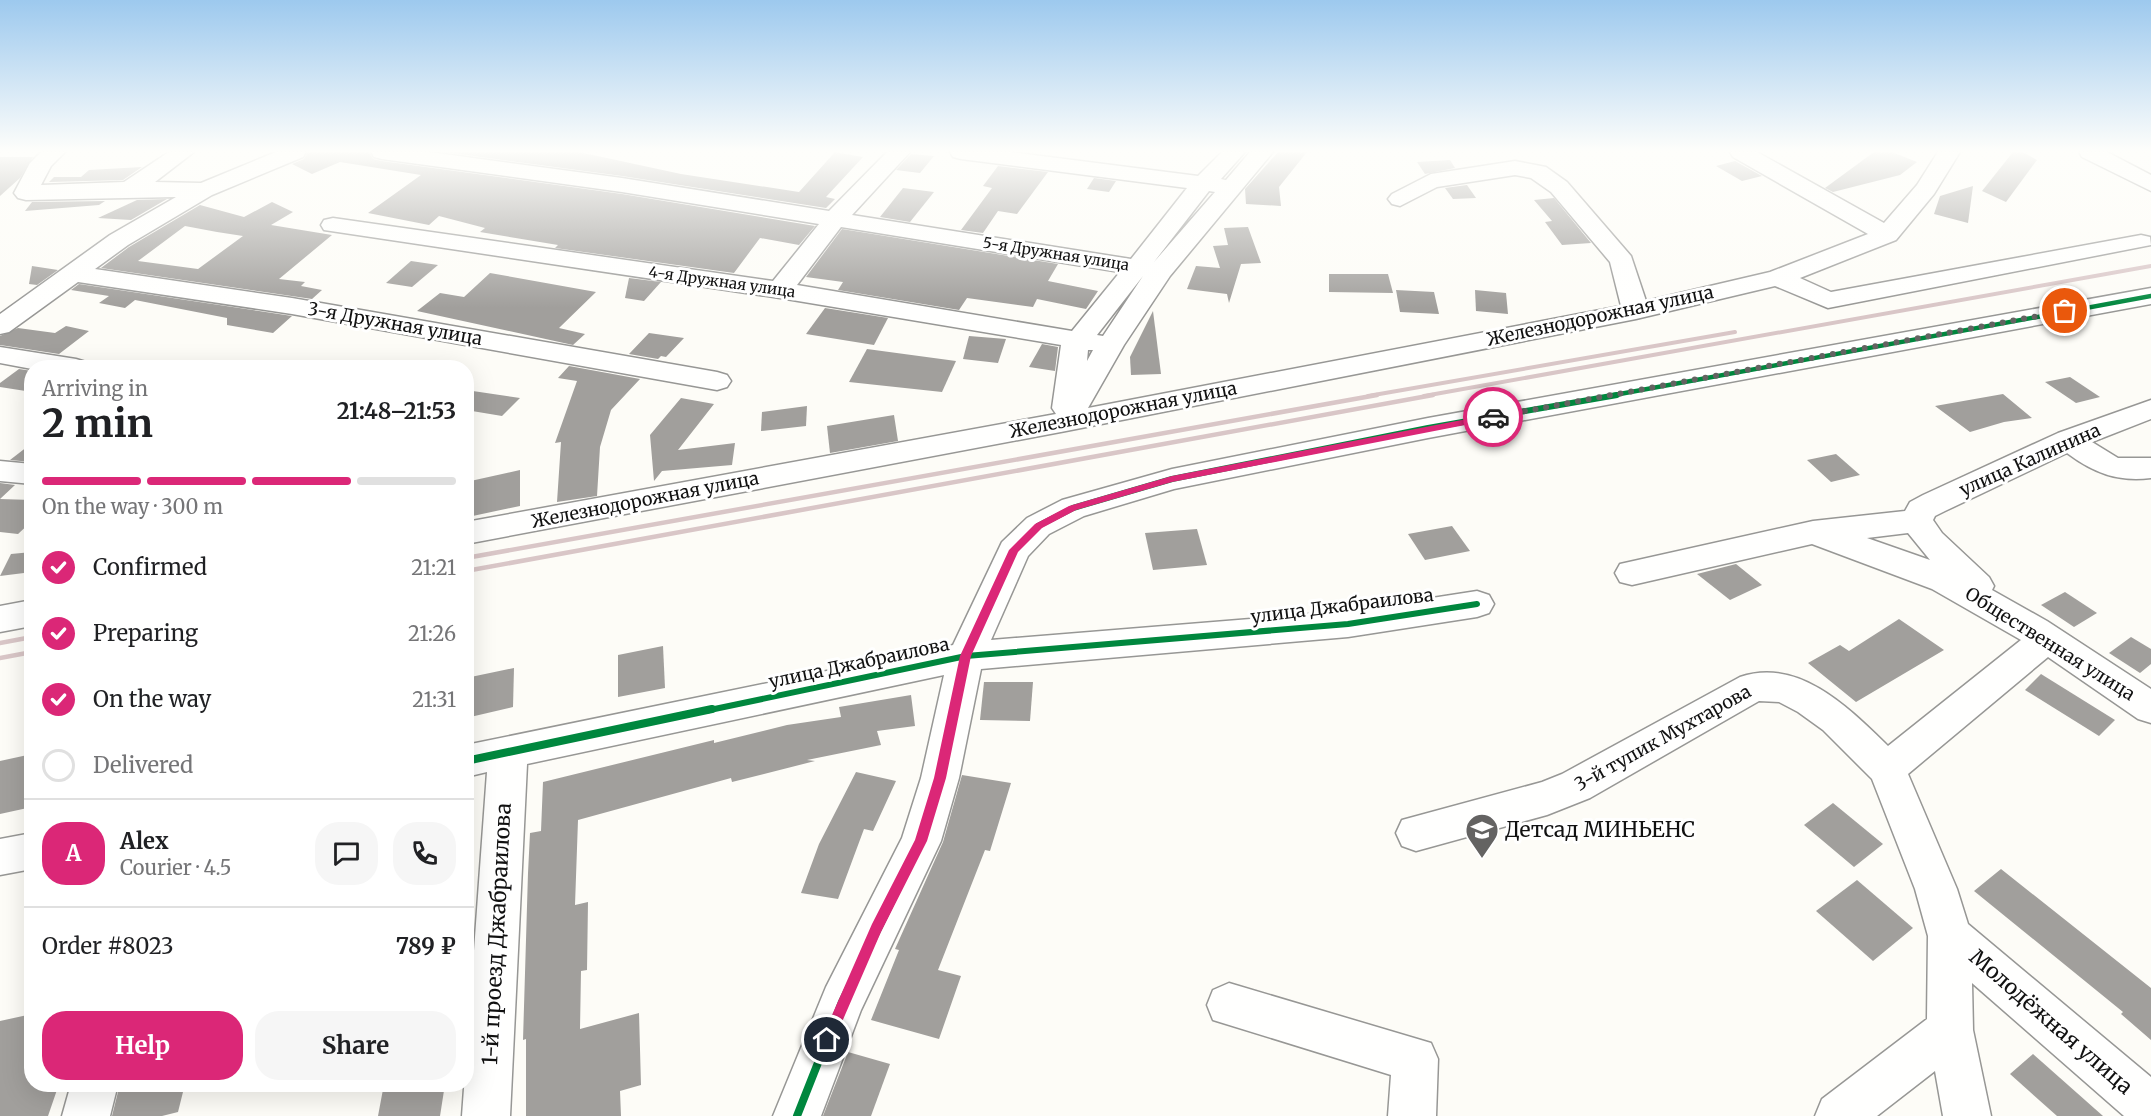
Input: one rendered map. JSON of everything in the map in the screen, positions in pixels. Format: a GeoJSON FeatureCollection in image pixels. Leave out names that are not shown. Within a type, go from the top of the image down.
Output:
{"type":"FeatureCollection","features":[{"type":"Feature","properties":{"kind":"street"},"geometry":{"type":"LineString","coordinates":[[0,326],[119,240],[180,204]]}},
{"type":"Feature","properties":{"kind":"street","name":"5-я Дружная улица"},"geometry":{"type":"LineString","coordinates":[[734,204],[1149,269]]}},
{"type":"Feature","properties":{"kind":"street"},"geometry":{"type":"LineString","coordinates":[[780,290],[849,204]]}},
{"type":"Feature","properties":{"kind":"street"},"geometry":{"type":"LineString","coordinates":[[1066,422],[1110,345],[1149,269],[1191,204]]}},
{"type":"Feature","properties":{"kind":"street"},"geometry":{"type":"LineString","coordinates":[[1066,422],[1075,345],[1216,204]]}},
{"type":"Feature","properties":{"kind":"street"},"geometry":{"type":"LineString","coordinates":[[1573,204],[1622,261],[1636,311]]}},
{"type":"Feature","properties":{"kind":"street"},"geometry":{"type":"LineString","coordinates":[[1833,204],[1887,235],[1913,204]]}},
{"type":"Feature","properties":{"kind":"street","name":"4-я Дружная улица"},"geometry":{"type":"LineString","coordinates":[[333,225],[780,290],[1110,345]]}},
{"type":"Feature","properties":{"kind":"street","name":"Железнодорожная улица"},"geometry":{"type":"LineString","coordinates":[[474,532],[1066,422],[1636,311],[1778,278],[1887,235]]}},
{"type":"Feature","properties":{"kind":"street"},"geometry":{"type":"LineString","coordinates":[[1778,278],[1828,300],[2141,242]]}},
{"type":"Feature","properties":{"kind":"street","name":"3-я Дружная улица"},"geometry":{"type":"LineString","coordinates":[[72,273],[292,306],[717,381]]}},
{"type":"Feature","properties":{"kind":"street"},"geometry":{"type":"LineString","coordinates":[[797,1116],[842,1002],[921,841],[940,778],[966,656],[1014,550],[1038,526],[1073,508],[1172,479],[1404,432],[2151,296]]}},
{"type":"Feature","properties":{"kind":"street"},"geometry":{"type":"LineString","coordinates":[[0,355],[29,360]]}},
{"type":"Feature","properties":{"kind":"street","name":"улица Калинина"},"geometry":{"type":"LineString","coordinates":[[1917,522],[1921,510],[1934,503],[2069,440],[2151,410]]}},
{"type":"Feature","properties":{"kind":"street"},"geometry":{"type":"LineString","coordinates":[[2069,440],[2113,470],[2151,468]]}},
{"type":"Feature","properties":{"kind":"street"},"geometry":{"type":"LineString","coordinates":[[0,471],[24,473]]}},
{"type":"Feature","properties":{"kind":"street"},"geometry":{"type":"LineString","coordinates":[[1632,573],[1813,532],[1917,522],[1930,541],[2002,610]]}},
{"type":"Feature","properties":{"kind":"street","name":"Общественная улица"},"geometry":{"type":"LineString","coordinates":[[1813,532],[1922,570],[2002,610],[2151,708]]}},
{"type":"Feature","properties":{"kind":"street","name":"улица Джабраилова"},"geometry":{"type":"LineString","coordinates":[[474,759],[966,656],[1348,624],[1477,604]]}},
{"type":"Feature","properties":{"kind":"street"},"geometry":{"type":"LineString","coordinates":[[0,619],[24,614]]}},
{"type":"Feature","properties":{"kind":"street"},"geometry":{"type":"LineString","coordinates":[[1967,1116],[1950,1030],[1950,936],[1936,889],[1887,769],[2046,639]]}},
{"type":"Feature","properties":{"kind":"street","name":"3-й тупик Мухтарова"},"geometry":{"type":"LineString","coordinates":[[1416,833],[1557,794],[1753,687],[1767,686],[1786,689],[1811,702],[1836,719],[1887,769]]}},
{"type":"Feature","properties":{"kind":"street","name":"1-й проезд Джабраилова"},"geometry":{"type":"LineString","coordinates":[[486,1116],[508,753]]}},
{"type":"Feature","properties":{"kind":"street"},"geometry":{"type":"LineString","coordinates":[[0,857],[24,852]]}},
{"type":"Feature","properties":{"kind":"street","name":"Молодёжная улица"},"geometry":{"type":"LineString","coordinates":[[1950,936],[2151,1108]]}},
{"type":"Feature","properties":{"kind":"street"},"geometry":{"type":"LineString","coordinates":[[1229,1005],[1415,1059],[1412,1116]]}},
{"type":"Feature","properties":{"kind":"street"},"geometry":{"type":"LineString","coordinates":[[1839,1116],[1950,1030]]}},
{"type":"Feature","properties":{"kind":"street"},"geometry":{"type":"LineString","coordinates":[[86,1116],[93,1092]]}},
{"type":"Feature","properties":{"kind":"building"},"geometry":{"type":"Polygon","coordinates":[[[30,204],[100,204],[99,205],[25,211],[30,204]]]}},
{"type":"Feature","properties":{"kind":"building"},"geometry":{"type":"Polygon","coordinates":[[[128,204],[158,204],[131,220],[98,218],[128,204]]]}},
{"type":"Feature","properties":{"kind":"building"},"geometry":{"type":"Polygon","coordinates":[[[268,204],[276,204],[293,212],[271,225],[332,235],[279,279],[305,282],[301,286],[322,290],[312,299],[101,268],[129,247],[200,205],[244,217],[268,204]],[[185,226],[138,261],[198,269],[243,236],[185,226]]]}},
{"type":"Feature","properties":{"kind":"building"},"geometry":{"type":"Polygon","coordinates":[[[380,204],[683,204],[815,226],[799,245],[760,238],[734,273],[555,248],[558,245],[480,232],[485,228],[439,216],[429,225],[368,213],[380,204]]]}},
{"type":"Feature","properties":{"kind":"building"},"geometry":{"type":"Polygon","coordinates":[[[801,204],[830,204],[826,208],[801,204]]]}},
{"type":"Feature","properties":{"kind":"building"},"geometry":{"type":"Polygon","coordinates":[[[890,204],[924,204],[910,222],[880,217],[890,204]]]}},
{"type":"Feature","properties":{"kind":"building"},"geometry":{"type":"Polygon","coordinates":[[[980,204],[1024,204],[1017,214],[998,211],[983,233],[961,230],[980,204]]]}},
{"type":"Feature","properties":{"kind":"building"},"geometry":{"type":"Polygon","coordinates":[[[1247,204],[1281,204],[1281,206],[1247,204]]]}},
{"type":"Feature","properties":{"kind":"building"},"geometry":{"type":"Polygon","coordinates":[[[1537,204],[1559,204],[1591,243],[1562,245],[1545,222],[1552,221],[1537,204]]]}},
{"type":"Feature","properties":{"kind":"building"},"geometry":{"type":"Polygon","coordinates":[[[1937,204],[1971,204],[1968,223],[1934,214],[1937,204]]]}},
{"type":"Feature","properties":{"kind":"building"},"geometry":{"type":"Polygon","coordinates":[[[1248,227],[1261,263],[1241,264],[1229,303],[1227,294],[1187,289],[1196,266],[1220,268],[1213,246],[1228,245],[1224,228],[1248,227]]]}},
{"type":"Feature","properties":{"kind":"building"},"geometry":{"type":"Polygon","coordinates":[[[842,229],[1058,264],[1048,281],[1098,291],[1086,309],[1037,299],[1033,307],[967,298],[959,310],[838,290],[843,282],[806,277],[842,229]]]}},
{"type":"Feature","properties":{"kind":"building"},"geometry":{"type":"Polygon","coordinates":[[[411,261],[438,265],[412,287],[386,283],[411,261]]]}},
{"type":"Feature","properties":{"kind":"building"},"geometry":{"type":"Polygon","coordinates":[[[32,266],[58,270],[37,285],[29,284],[32,266]]]}},
{"type":"Feature","properties":{"kind":"building"},"geometry":{"type":"Polygon","coordinates":[[[490,273],[596,292],[559,328],[585,334],[573,345],[417,311],[440,293],[464,297],[490,273]]]}},
{"type":"Feature","properties":{"kind":"building"},"geometry":{"type":"Polygon","coordinates":[[[1329,274],[1388,274],[1393,293],[1329,292],[1329,274]]]}},
{"type":"Feature","properties":{"kind":"building"},"geometry":{"type":"Polygon","coordinates":[[[629,278],[661,282],[644,301],[625,298],[629,278]]]}},
{"type":"Feature","properties":{"kind":"building"},"geometry":{"type":"Polygon","coordinates":[[[79,284],[292,316],[273,333],[227,325],[227,318],[135,300],[125,308],[99,303],[109,296],[71,290],[79,284]]]}},
{"type":"Feature","properties":{"kind":"building"},"geometry":{"type":"Polygon","coordinates":[[[1396,290],[1434,292],[1439,314],[1400,312],[1396,290]]]}},
{"type":"Feature","properties":{"kind":"building"},"geometry":{"type":"Polygon","coordinates":[[[1475,290],[1506,293],[1508,314],[1476,311],[1475,290]]]}},
{"type":"Feature","properties":{"kind":"building"},"geometry":{"type":"Polygon","coordinates":[[[825,308],[888,318],[874,345],[806,334],[825,308]]]}},
{"type":"Feature","properties":{"kind":"building"},"geometry":{"type":"Polygon","coordinates":[[[1153,311],[1161,374],[1131,375],[1130,357],[1153,311]]]}},
{"type":"Feature","properties":{"kind":"building"},"geometry":{"type":"Polygon","coordinates":[[[66,326],[89,331],[59,354],[0,345],[0,336],[18,328],[55,333],[66,326]]]}},
{"type":"Feature","properties":{"kind":"building"},"geometry":{"type":"Polygon","coordinates":[[[649,333],[684,338],[666,357],[661,356],[658,359],[629,354],[649,333]]]}},
{"type":"Feature","properties":{"kind":"building"},"geometry":{"type":"Polygon","coordinates":[[[969,336],[1006,339],[998,363],[963,359],[969,336]]]}},
{"type":"Feature","properties":{"kind":"building"},"geometry":{"type":"Polygon","coordinates":[[[1042,344],[1058,347],[1055,371],[1029,367],[1042,344]]]}},
{"type":"Feature","properties":{"kind":"building"},"geometry":{"type":"Polygon","coordinates":[[[867,349],[956,361],[942,392],[849,382],[867,349]]]}},
{"type":"Feature","properties":{"kind":"building"},"geometry":{"type":"Polygon","coordinates":[[[569,366],[640,379],[611,410],[600,447],[597,496],[557,502],[561,442],[555,443],[577,381],[558,378],[569,366]]]}},
{"type":"Feature","properties":{"kind":"building"},"geometry":{"type":"Polygon","coordinates":[[[19,369],[24,370],[24,391],[0,387],[0,383],[19,369]]]}},
{"type":"Feature","properties":{"kind":"building"},"geometry":{"type":"Polygon","coordinates":[[[2070,377],[2100,397],[2076,403],[2045,382],[2070,377]]]}},
{"type":"Feature","properties":{"kind":"building"},"geometry":{"type":"Polygon","coordinates":[[[474,391],[520,398],[502,416],[474,411],[474,391]]]}},
{"type":"Feature","properties":{"kind":"building"},"geometry":{"type":"Polygon","coordinates":[[[2003,394],[2032,418],[2004,422],[1970,432],[1935,406],[2003,394]]]}},
{"type":"Feature","properties":{"kind":"building"},"geometry":{"type":"Polygon","coordinates":[[[681,398],[714,404],[678,450],[735,443],[732,465],[662,471],[654,481],[650,435],[681,398]]]}},
{"type":"Feature","properties":{"kind":"building"},"geometry":{"type":"Polygon","coordinates":[[[807,406],[806,426],[761,431],[762,412],[807,406]]]}},
{"type":"Feature","properties":{"kind":"building"},"geometry":{"type":"Polygon","coordinates":[[[894,415],[898,441],[830,453],[827,426],[894,415]]]}},
{"type":"Feature","properties":{"kind":"building"},"geometry":{"type":"Polygon","coordinates":[[[24,449],[24,461],[10,460],[24,449]]]}},
{"type":"Feature","properties":{"kind":"building"},"geometry":{"type":"Polygon","coordinates":[[[1836,454],[1860,475],[1831,482],[1807,460],[1836,454]]]}},
{"type":"Feature","properties":{"kind":"building"},"geometry":{"type":"Polygon","coordinates":[[[520,470],[520,506],[474,516],[474,480],[520,470]]]}},
{"type":"Feature","properties":{"kind":"building"},"geometry":{"type":"Polygon","coordinates":[[[0,483],[15,485],[0,499],[0,483]]]}},
{"type":"Feature","properties":{"kind":"building"},"geometry":{"type":"Polygon","coordinates":[[[0,499],[24,500],[24,528],[18,534],[0,532],[0,499]]]}},
{"type":"Feature","properties":{"kind":"building"},"geometry":{"type":"Polygon","coordinates":[[[1452,526],[1470,551],[1425,560],[1408,534],[1452,526]]]}},
{"type":"Feature","properties":{"kind":"building"},"geometry":{"type":"Polygon","coordinates":[[[1197,529],[1207,565],[1153,570],[1145,533],[1197,529]]]}},
{"type":"Feature","properties":{"kind":"building"},"geometry":{"type":"Polygon","coordinates":[[[24,553],[24,573],[0,576],[11,554],[24,553]]]}},
{"type":"Feature","properties":{"kind":"building"},"geometry":{"type":"Polygon","coordinates":[[[1736,564],[1762,585],[1730,600],[1697,574],[1736,564]]]}},
{"type":"Feature","properties":{"kind":"building"},"geometry":{"type":"Polygon","coordinates":[[[2065,592],[2097,613],[2074,627],[2041,605],[2065,592]]]}},
{"type":"Feature","properties":{"kind":"building"},"geometry":{"type":"Polygon","coordinates":[[[1899,619],[1944,650],[1856,702],[1808,663],[1840,645],[1849,651],[1899,619]]]}},
{"type":"Feature","properties":{"kind":"building"},"geometry":{"type":"Polygon","coordinates":[[[2131,637],[2151,649],[2151,664],[2140,673],[2109,653],[2131,637]]]}},
{"type":"Feature","properties":{"kind":"building"},"geometry":{"type":"Polygon","coordinates":[[[663,646],[665,688],[618,697],[618,655],[663,646]]]}},
{"type":"Feature","properties":{"kind":"building"},"geometry":{"type":"Polygon","coordinates":[[[514,668],[513,707],[474,716],[474,676],[514,668]]]}},
{"type":"Feature","properties":{"kind":"building"},"geometry":{"type":"Polygon","coordinates":[[[2041,674],[2115,720],[2099,736],[2025,690],[2041,674]]]}},
{"type":"Feature","properties":{"kind":"building"},"geometry":{"type":"Polygon","coordinates":[[[984,682],[1033,682],[1030,721],[980,720],[984,682]]]}},
{"type":"Feature","properties":{"kind":"building"},"geometry":{"type":"Polygon","coordinates":[[[911,695],[915,726],[877,731],[881,745],[807,760],[815,761],[732,782],[731,778],[578,820],[575,905],[588,902],[587,970],[581,971],[580,1029],[639,1013],[641,1085],[620,1091],[621,1116],[526,1116],[526,1039],[523,1040],[530,833],[541,831],[543,782],[714,740],[714,743],[787,725],[841,717],[839,707],[911,695]]]}},
{"type":"Feature","properties":{"kind":"building"},"geometry":{"type":"Polygon","coordinates":[[[24,756],[24,809],[0,814],[0,761],[24,756]]]}},
{"type":"Feature","properties":{"kind":"building"},"geometry":{"type":"Polygon","coordinates":[[[856,772],[896,781],[873,831],[864,829],[838,899],[801,893],[819,844],[856,772]]]}},
{"type":"Feature","properties":{"kind":"building"},"geometry":{"type":"Polygon","coordinates":[[[962,775],[1011,783],[990,851],[985,850],[938,970],[961,976],[939,1039],[871,1020],[899,950],[895,949],[943,842],[962,775]]]}},
{"type":"Feature","properties":{"kind":"building"},"geometry":{"type":"Polygon","coordinates":[[[1833,803],[1883,844],[1854,867],[1804,825],[1833,803]]]}},
{"type":"Feature","properties":{"kind":"building"},"geometry":{"type":"Polygon","coordinates":[[[2001,869],[2151,988],[2151,1040],[2121,1014],[2123,1012],[1974,891],[2001,869]]]}},
{"type":"Feature","properties":{"kind":"building"},"geometry":{"type":"Polygon","coordinates":[[[1857,880],[1913,928],[1873,961],[1816,911],[1857,880]]]}},
{"type":"Feature","properties":{"kind":"building"},"geometry":{"type":"Polygon","coordinates":[[[24,1016],[24,1092],[56,1092],[48,1116],[0,1116],[0,1021],[24,1016]]]}},
{"type":"Feature","properties":{"kind":"building"},"geometry":{"type":"Polygon","coordinates":[[[848,1052],[890,1064],[871,1116],[823,1116],[848,1052]]]}},
{"type":"Feature","properties":{"kind":"building"},"geometry":{"type":"Polygon","coordinates":[[[2033,1054],[2103,1116],[2057,1116],[2010,1074],[2033,1054]]]}},
{"type":"Feature","properties":{"kind":"building"},"geometry":{"type":"Polygon","coordinates":[[[118,1092],[183,1092],[178,1112],[162,1116],[112,1116],[118,1092]]]}},
{"type":"Feature","properties":{"kind":"building"},"geometry":{"type":"Polygon","coordinates":[[[382,1092],[444,1092],[440,1116],[378,1116],[382,1092]]]}},
{"type":"Feature","properties":{"kind":"railway"},"geometry":{"type":"LineString","coordinates":[[1424,396],[2151,266]]}},
{"type":"Feature","properties":{"kind":"railway"},"geometry":{"type":"LineString","coordinates":[[1368,396],[1735,332]]}},
{"type":"Feature","properties":{"kind":"railway"},"geometry":{"type":"LineString","coordinates":[[474,557],[1377,395]]}},
{"type":"Feature","properties":{"kind":"railway"},"geometry":{"type":"LineString","coordinates":[[474,570],[1433,395]]}},
{"type":"Feature","properties":{"kind":"railway"},"geometry":{"type":"LineString","coordinates":[[0,643],[24,638]]}},
{"type":"Feature","properties":{"kind":"railway"},"geometry":{"type":"LineString","coordinates":[[0,658],[24,654]]}},
{"type":"Feature","properties":{"kind":"cycle path"},"geometry":{"type":"LineString","coordinates":[[797,1116],[842,1002],[921,841],[940,778],[966,656],[1014,550],[1038,526],[1073,508],[1172,479],[1428,428],[1696,381],[2151,296]]}},
{"type":"Feature","properties":{"kind":"cycle path"},"geometry":{"type":"LineString","coordinates":[[474,759],[966,656],[1348,624],[1477,604]]}},
{"type":"Feature","properties":{"kind":"way so far"},"geometry":{"type":"LineString","coordinates":[[1493,417],[2065,311]]}},
{"type":"Feature","properties":{"kind":"place","name":"Детсад МИНЬЕНС"},"geometry":{"type":"Point","coordinates":[1482,859]}},
{"type":"Feature","properties":{"kind":"route"},"geometry":{"type":"LineString","coordinates":[[827,1040],[876,928],[921,841],[940,778],[966,656],[1014,550],[1038,526],[1073,508],[1172,479],[1493,417]]}}]}
